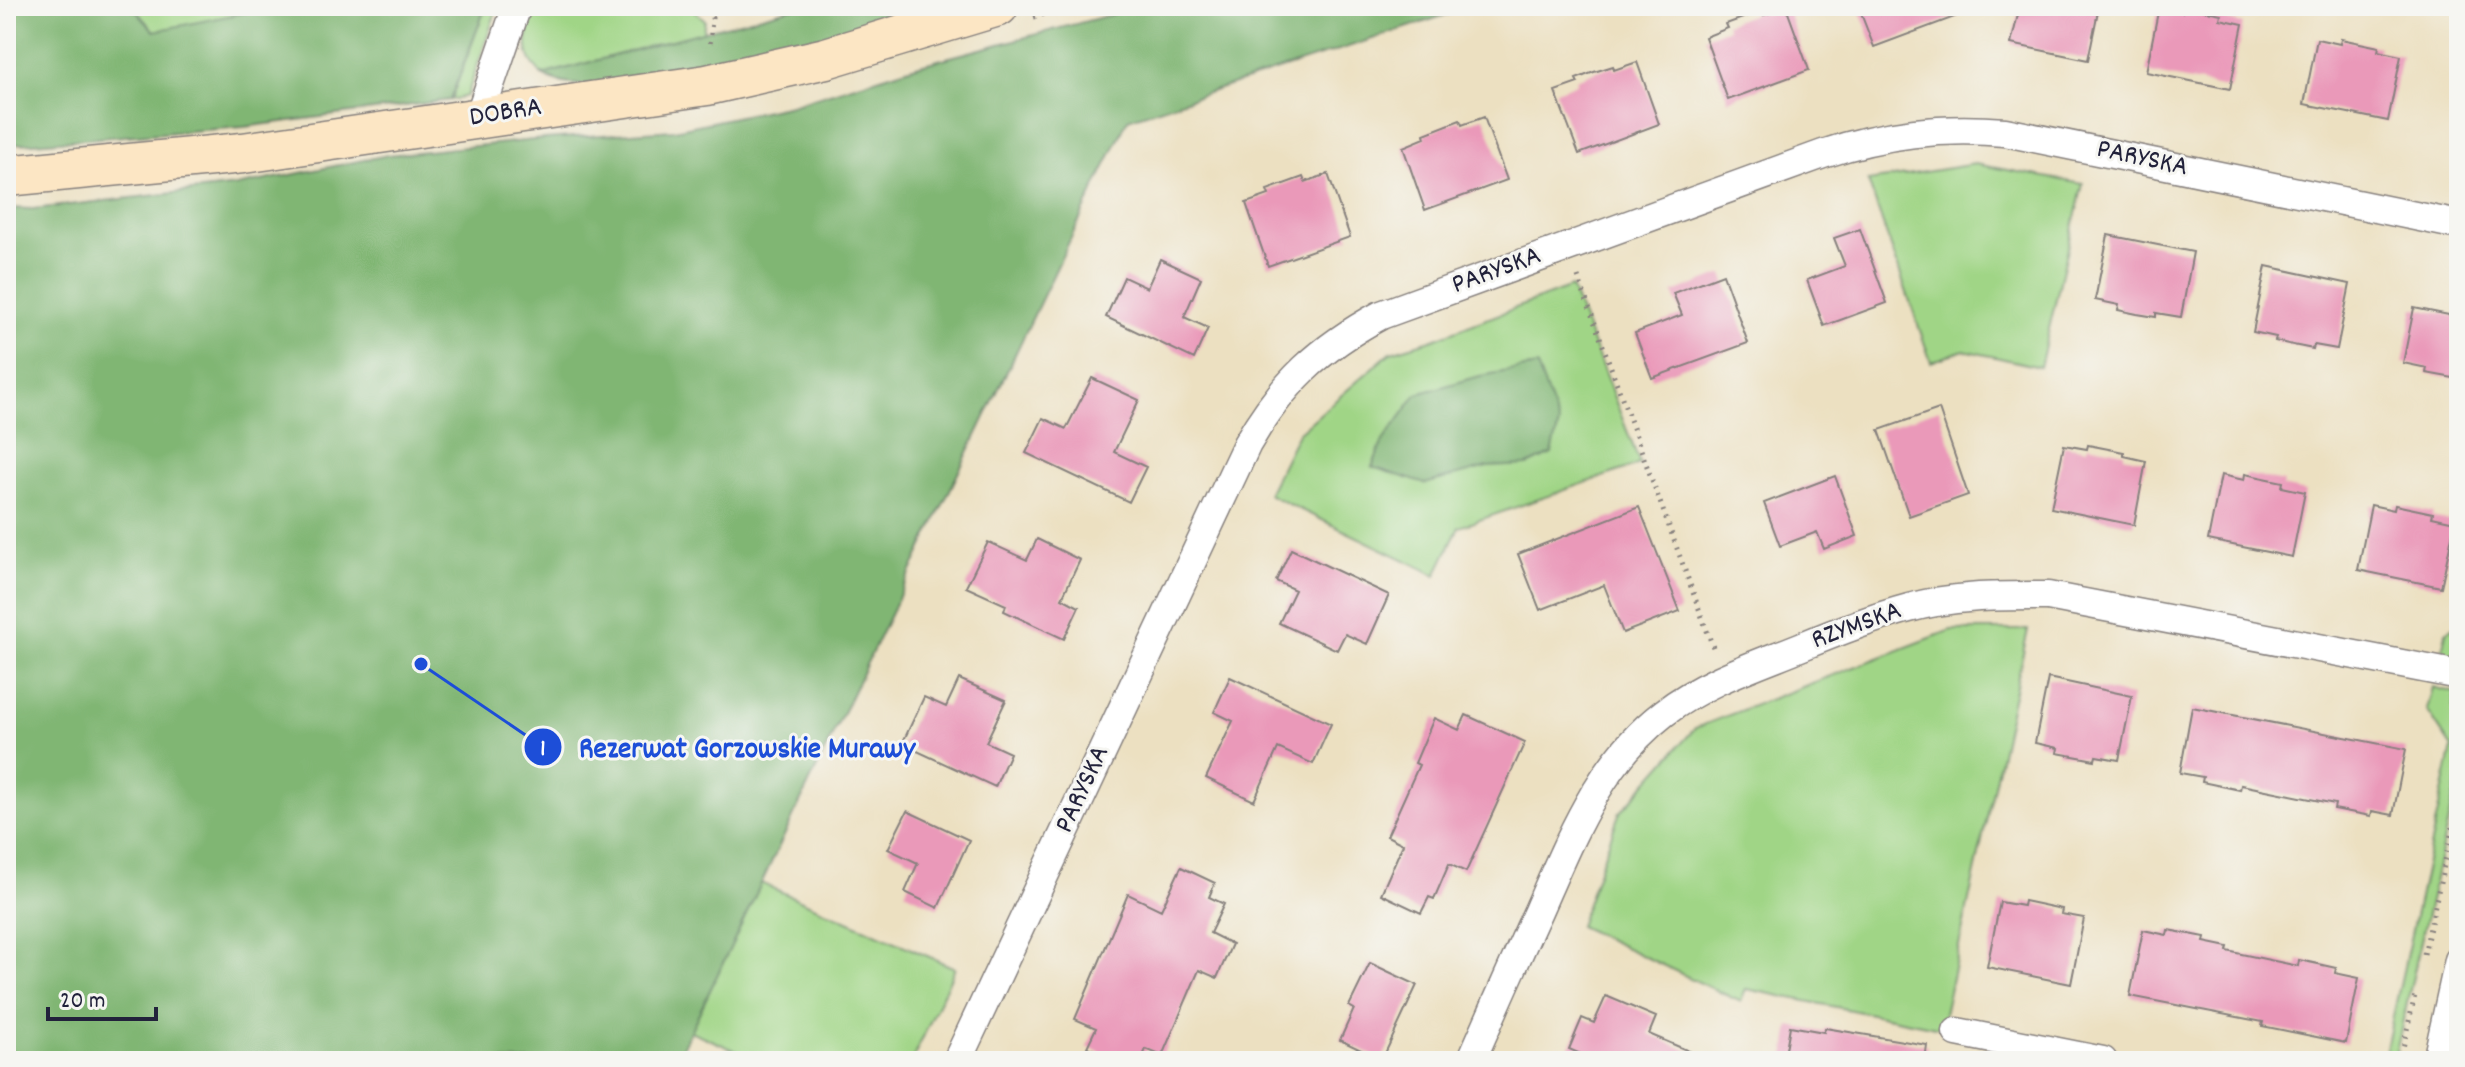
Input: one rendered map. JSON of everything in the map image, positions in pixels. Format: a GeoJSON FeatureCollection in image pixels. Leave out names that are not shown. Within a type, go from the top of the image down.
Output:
{"type":"FeatureCollection","features":[{"type":"Feature","properties":{"kind":"street"},"geometry":{"type":"LineString","coordinates":[[479,117],[517,6]]}},
{"type":"Feature","properties":{"kind":"street","name":"DOBRA"},"geometry":{"type":"LineString","coordinates":[[6,176],[243,153],[722,81],[826,58],[998,6]]}},
{"type":"Feature","properties":{"kind":"street","name":"PARYSKA"},"geometry":{"type":"LineString","coordinates":[[957,1061],[1247,444],[1271,405],[1301,370],[1325,348],[1372,320],[1858,142],[1930,130],[1967,129],[2017,134],[2459,225]]}},
{"type":"Feature","properties":{"kind":"street","name":"RZYMSKA"},"geometry":{"type":"LineString","coordinates":[[1471,1061],[1569,841],[1598,785],[1637,737],[1663,714],[1693,694],[1724,678],[1839,631],[1911,607],[1998,596],[2070,599],[2459,675]]}},
{"type":"Feature","properties":{"kind":"street"},"geometry":{"type":"LineString","coordinates":[[2437,1061],[2459,960]]}},
{"type":"Feature","properties":{"kind":"street"},"geometry":{"type":"LineString","coordinates":[[1957,1032],[2103,1061]]}},
{"type":"Feature","properties":{"kind":"path"},"geometry":{"type":"LineString","coordinates":[[1567,247],[1724,678]]}},
{"type":"Feature","properties":{"kind":"path"},"geometry":{"type":"LineString","coordinates":[[2421,968],[2459,799]]}},
{"type":"Feature","properties":{"kind":"path"},"geometry":{"type":"LineString","coordinates":[[2400,1061],[2418,984]]}},
{"type":"Feature","properties":{"kind":"green space"},"geometry":{"type":"Polygon","coordinates":[[[6,6],[132,6],[154,31],[272,7],[486,6],[450,100],[244,127],[6,145],[6,6]]]}},
{"type":"Feature","properties":{"kind":"green space"},"geometry":{"type":"Polygon","coordinates":[[[132,6],[383,6],[272,7],[153,32],[132,6]]]}},
{"type":"Feature","properties":{"kind":"green space"},"geometry":{"type":"Polygon","coordinates":[[[486,6],[498,6],[467,96],[451,100],[486,6]]]}},
{"type":"Feature","properties":{"kind":"green space"},"geometry":{"type":"Polygon","coordinates":[[[537,6],[690,6],[705,20],[703,32],[542,75],[527,50],[528,34],[537,6]]]}},
{"type":"Feature","properties":{"kind":"green space"},"geometry":{"type":"Polygon","coordinates":[[[799,6],[944,6],[844,34],[607,83],[582,85],[542,75],[799,6]]]}},
{"type":"Feature","properties":{"kind":"green space"},"geometry":{"type":"Polygon","coordinates":[[[1144,6],[1473,6],[1128,119],[676,1061],[6,1061],[6,208],[33,209],[237,186],[388,155],[674,130],[791,105],[916,66],[1144,6]]]}},
{"type":"Feature","properties":{"kind":"green space"},"geometry":{"type":"Polygon","coordinates":[[[1975,164],[2083,184],[2040,367],[1964,350],[1931,362],[1868,181],[1975,164]]]}},
{"type":"Feature","properties":{"kind":"green space"},"geometry":{"type":"Polygon","coordinates":[[[1571,287],[1640,464],[1459,527],[1436,575],[1268,494],[1298,433],[1391,352],[1571,287]]]}},
{"type":"Feature","properties":{"kind":"green space"},"geometry":{"type":"Polygon","coordinates":[[[1537,366],[1559,424],[1552,454],[1527,465],[1487,467],[1425,484],[1372,467],[1383,441],[1417,394],[1480,376],[1537,366]]]}},
{"type":"Feature","properties":{"kind":"green space"},"geometry":{"type":"Polygon","coordinates":[[[2459,623],[2459,659],[2441,655],[2446,632],[2459,623]]]}},
{"type":"Feature","properties":{"kind":"green space"},"geometry":{"type":"Polygon","coordinates":[[[1951,630],[2028,630],[1941,1028],[1746,989],[1741,1002],[1579,926],[1619,814],[1695,728],[1951,630]]]}},
{"type":"Feature","properties":{"kind":"green space"},"geometry":{"type":"Polygon","coordinates":[[[2433,687],[2456,693],[2453,707],[2459,711],[2459,772],[2394,1061],[2371,1061],[2385,1053],[2452,748],[2427,710],[2433,687]]]}},
{"type":"Feature","properties":{"kind":"green space"},"geometry":{"type":"Polygon","coordinates":[[[761,883],[955,968],[912,1061],[760,1061],[690,1031],[761,883]]]}},
{"type":"Feature","properties":{"kind":"building"},"geometry":{"type":"Polygon","coordinates":[[[1858,6],[1975,6],[1976,9],[1874,47],[1858,6]]]}},
{"type":"Feature","properties":{"kind":"building"},"geometry":{"type":"Polygon","coordinates":[[[2020,6],[2099,6],[2088,60],[2011,44],[2020,6]]]}},
{"type":"Feature","properties":{"kind":"building"},"geometry":{"type":"Polygon","coordinates":[[[1786,7],[1809,70],[1728,100],[1705,37],[1728,28],[1726,24],[1762,11],[1764,15],[1786,7]]]}},
{"type":"Feature","properties":{"kind":"building"},"geometry":{"type":"Polygon","coordinates":[[[2159,7],[2182,12],[2183,7],[2202,10],[2221,14],[2220,19],[2243,24],[2230,89],[2146,72],[2159,7]]]}},
{"type":"Feature","properties":{"kind":"building"},"geometry":{"type":"Polygon","coordinates":[[[2317,39],[2340,44],[2341,39],[2379,47],[2378,51],[2401,56],[2388,121],[2304,104],[2317,39]]]}},
{"type":"Feature","properties":{"kind":"building"},"geometry":{"type":"Polygon","coordinates":[[[1637,62],[1659,124],[1579,154],[1555,91],[1578,83],[1576,79],[1594,72],[1613,66],[1614,70],[1637,62]]]}},
{"type":"Feature","properties":{"kind":"building"},"geometry":{"type":"Polygon","coordinates":[[[1484,117],[1507,180],[1425,210],[1403,147],[1425,138],[1424,134],[1460,120],[1462,125],[1484,117]]]}},
{"type":"Feature","properties":{"kind":"building"},"geometry":{"type":"Polygon","coordinates":[[[1328,174],[1350,237],[1268,266],[1246,203],[1269,195],[1267,190],[1303,177],[1305,182],[1328,174]]]}},
{"type":"Feature","properties":{"kind":"building"},"geometry":{"type":"Polygon","coordinates":[[[1860,229],[1887,303],[1824,326],[1807,280],[1845,266],[1834,238],[1860,229]]]}},
{"type":"Feature","properties":{"kind":"building"},"geometry":{"type":"Polygon","coordinates":[[[2108,235],[2193,252],[2181,317],[2137,314],[2118,310],[2119,305],[2095,300],[2108,235]]]}},
{"type":"Feature","properties":{"kind":"building"},"geometry":{"type":"Polygon","coordinates":[[[1160,259],[1201,278],[1184,317],[1208,328],[1194,359],[1106,317],[1124,277],[1147,288],[1160,259]]]}},
{"type":"Feature","properties":{"kind":"building"},"geometry":{"type":"Polygon","coordinates":[[[2266,266],[2350,284],[2337,349],[2293,345],[2253,332],[2266,266]]]}},
{"type":"Feature","properties":{"kind":"building"},"geometry":{"type":"Polygon","coordinates":[[[1723,274],[1748,343],[1652,378],[1635,333],[1682,315],[1673,293],[1723,274]]]}},
{"type":"Feature","properties":{"kind":"building"},"geometry":{"type":"Polygon","coordinates":[[[2414,308],[2459,317],[2459,379],[2426,373],[2427,368],[2403,363],[2414,308]]]}},
{"type":"Feature","properties":{"kind":"building"},"geometry":{"type":"Polygon","coordinates":[[[1092,378],[1139,400],[1114,452],[1146,467],[1129,502],[1026,453],[1043,418],[1066,429],[1092,378]]]}},
{"type":"Feature","properties":{"kind":"building"},"geometry":{"type":"Polygon","coordinates":[[[1939,409],[1968,495],[1909,516],[1879,430],[1939,409]]]}},
{"type":"Feature","properties":{"kind":"building"},"geometry":{"type":"Polygon","coordinates":[[[2064,445],[2087,449],[2088,445],[2124,452],[2124,456],[2146,461],[2134,525],[2051,508],[2064,445]]]}},
{"type":"Feature","properties":{"kind":"building"},"geometry":{"type":"Polygon","coordinates":[[[2245,474],[2283,482],[2282,487],[2305,492],[2292,557],[2208,540],[2221,475],[2244,480],[2245,474]]]}},
{"type":"Feature","properties":{"kind":"building"},"geometry":{"type":"Polygon","coordinates":[[[1835,476],[1857,536],[1824,549],[1817,532],[1780,546],[1764,503],[1835,476]]]}},
{"type":"Feature","properties":{"kind":"building"},"geometry":{"type":"Polygon","coordinates":[[[2371,505],[2394,510],[2395,505],[2433,513],[2432,517],[2455,522],[2441,587],[2358,570],[2371,505]]]}},
{"type":"Feature","properties":{"kind":"building"},"geometry":{"type":"Polygon","coordinates":[[[1639,507],[1680,611],[1623,633],[1604,585],[1540,610],[1518,554],[1639,507]]]}},
{"type":"Feature","properties":{"kind":"building"},"geometry":{"type":"Polygon","coordinates":[[[1037,539],[1080,560],[1062,598],[1079,607],[1064,639],[1004,611],[1006,605],[966,587],[988,542],[1027,560],[1037,539]]]}},
{"type":"Feature","properties":{"kind":"building"},"geometry":{"type":"Polygon","coordinates":[[[1291,549],[1389,595],[1367,644],[1345,634],[1337,650],[1279,623],[1295,590],[1276,581],[1291,549]]]}},
{"type":"Feature","properties":{"kind":"building"},"geometry":{"type":"Polygon","coordinates":[[[1230,677],[1331,724],[1313,764],[1278,748],[1254,801],[1206,778],[1233,721],[1214,712],[1230,677]]]}},
{"type":"Feature","properties":{"kind":"building"},"geometry":{"type":"Polygon","coordinates":[[[2048,678],[2132,696],[2119,760],[2096,756],[2095,760],[2057,753],[2058,748],[2035,743],[2048,678]]]}},
{"type":"Feature","properties":{"kind":"building"},"geometry":{"type":"Polygon","coordinates":[[[959,679],[1006,700],[986,742],[1010,753],[995,787],[902,744],[924,697],[946,707],[959,679]]]}},
{"type":"Feature","properties":{"kind":"building"},"geometry":{"type":"Polygon","coordinates":[[[2192,707],[2406,749],[2393,815],[2372,811],[2371,816],[2334,809],[2335,804],[2241,785],[2240,790],[2202,782],[2203,777],[2180,773],[2192,707]]]}},
{"type":"Feature","properties":{"kind":"building"},"geometry":{"type":"Polygon","coordinates":[[[1466,715],[1525,742],[1466,872],[1449,864],[1434,899],[1429,897],[1421,913],[1381,894],[1403,844],[1387,836],[1419,765],[1415,763],[1434,718],[1459,730],[1466,715]]]}},
{"type":"Feature","properties":{"kind":"building"},"geometry":{"type":"Polygon","coordinates":[[[907,811],[969,840],[938,908],[905,892],[918,863],[888,849],[907,811]]]}},
{"type":"Feature","properties":{"kind":"building"},"geometry":{"type":"Polygon","coordinates":[[[1181,867],[1215,883],[1209,897],[1224,904],[1210,933],[1232,944],[1217,978],[1199,970],[1162,1056],[1146,1049],[1141,1061],[1120,1061],[1087,1047],[1096,1028],[1075,1019],[1128,894],[1161,910],[1181,867]]]}},
{"type":"Feature","properties":{"kind":"building"},"geometry":{"type":"Polygon","coordinates":[[[2024,901],[2062,909],[2061,914],[2084,918],[2071,984],[1987,967],[2000,902],[2023,906],[2024,901]]]}},
{"type":"Feature","properties":{"kind":"building"},"geometry":{"type":"Polygon","coordinates":[[[2143,930],[2167,935],[2168,930],[2205,937],[2204,942],[2228,947],[2227,951],[2298,966],[2299,960],[2336,968],[2335,973],[2359,978],[2346,1043],[2262,1026],[2263,1022],[2130,996],[2143,930]]]}},
{"type":"Feature","properties":{"kind":"building"},"geometry":{"type":"Polygon","coordinates":[[[1370,963],[1417,985],[1382,1060],[1340,1040],[1354,1009],[1349,1006],[1370,963]]]}},
{"type":"Feature","properties":{"kind":"building"},"geometry":{"type":"Polygon","coordinates":[[[1606,996],[1656,1017],[1649,1034],[1712,1061],[1597,1061],[1569,1049],[1582,1018],[1594,1023],[1606,996]]]}},
{"type":"Feature","properties":{"kind":"building"},"geometry":{"type":"Polygon","coordinates":[[[1790,1026],[1824,1032],[1825,1028],[1927,1045],[1925,1061],[1784,1061],[1790,1026]]]}},
{"type":"Feature","properties":{"kind":"place","name":"Rezerwat Gorzowskie Murawy"},"geometry":{"type":"Point","coordinates":[421,664]}}]}
